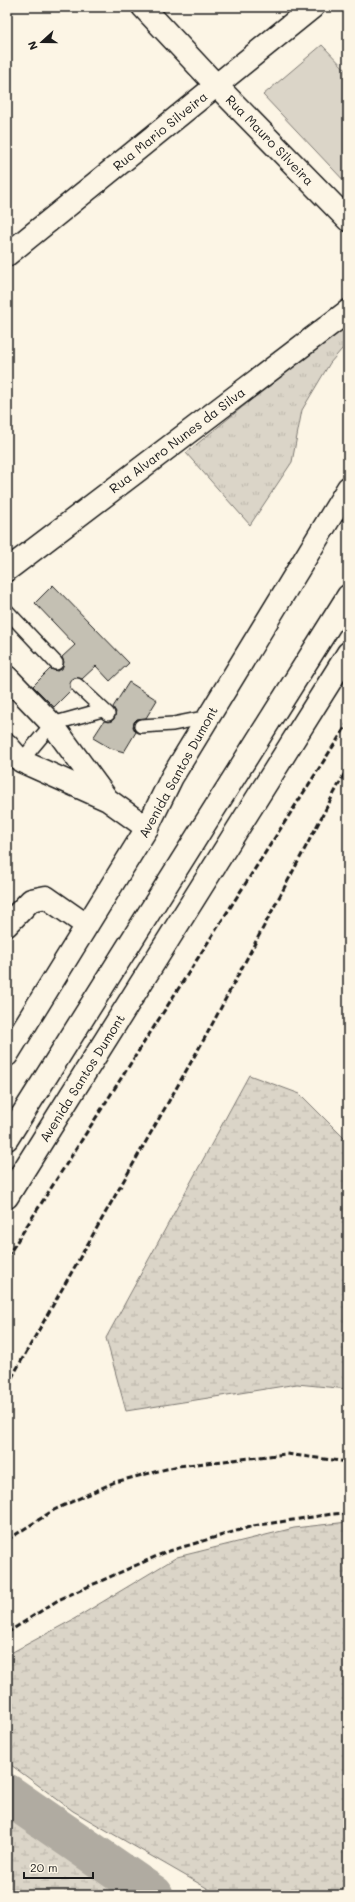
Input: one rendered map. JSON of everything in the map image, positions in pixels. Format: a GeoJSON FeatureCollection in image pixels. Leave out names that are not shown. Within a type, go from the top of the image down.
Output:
{"type":"FeatureCollection","features":[{"type":"Feature","properties":{"kind":"main road","name":"Rua Mauro Silveira"},"geometry":{"type":"LineString","coordinates":[[143,7],[216,85],[348,220]]}},
{"type":"Feature","properties":{"kind":"main road","name":"Rua Mario Silveira"},"geometry":{"type":"LineString","coordinates":[[7,255],[313,7]]}},
{"type":"Feature","properties":{"kind":"main road","name":"Rua Alvaro Nunes da Silva"},"geometry":{"type":"LineString","coordinates":[[7,570],[348,311]]}},
{"type":"Feature","properties":{"kind":"main road","name":"Avenida Santos Dumont"},"geometry":{"type":"LineString","coordinates":[[7,1055],[147,828],[172,777],[348,488]]}},
{"type":"Feature","properties":{"kind":"main road"},"geometry":{"type":"LineString","coordinates":[[7,1139],[348,596]]}},
{"type":"Feature","properties":{"kind":"main road","name":"Avenida Santos Dumont"},"geometry":{"type":"LineString","coordinates":[[7,1197],[348,653]]}},
{"type":"Feature","properties":{"kind":"main road"},"geometry":{"type":"LineString","coordinates":[[7,677],[52,724],[108,800]]}},
{"type":"Feature","properties":{"kind":"main road"},"geometry":{"type":"LineString","coordinates":[[14,753],[108,800],[147,828]]}},
{"type":"Feature","properties":{"kind":"main road"},"geometry":{"type":"LineString","coordinates":[[7,925],[31,900],[46,897],[86,925]]}},
{"type":"Feature","properties":{"kind":"lane"},"geometry":{"type":"LineString","coordinates":[[7,611],[56,663]]}},
{"type":"Feature","properties":{"kind":"lane"},"geometry":{"type":"LineString","coordinates":[[14,753],[52,724],[105,712],[77,685]]}},
{"type":"Feature","properties":{"kind":"lane"},"geometry":{"type":"LineString","coordinates":[[141,726],[173,724],[208,717]]}},
{"type":"Feature","properties":{"kind":"green space"},"geometry":{"type":"Polygon","coordinates":[[[322,45],[348,72],[348,185],[263,95],[322,45]]]}},
{"type":"Feature","properties":{"kind":"green space"},"geometry":{"type":"Polygon","coordinates":[[[348,321],[348,342],[330,363],[302,410],[292,462],[250,525],[186,453],[348,321]]]}},
{"type":"Feature","properties":{"kind":"green space"},"geometry":{"type":"Polygon","coordinates":[[[249,1075],[300,1094],[348,1142],[348,1389],[297,1384],[126,1411],[106,1338],[249,1075]]]}},
{"type":"Feature","properties":{"kind":"green space"},"geometry":{"type":"Polygon","coordinates":[[[348,1522],[348,1895],[217,1895],[73,1811],[7,1762],[7,1655],[74,1619],[177,1557],[294,1528],[348,1522]]]}},
{"type":"Feature","properties":{"kind":"green space"},"geometry":{"type":"Polygon","coordinates":[[[7,1810],[132,1895],[7,1895],[7,1810]]]}},
{"type":"Feature","properties":{"kind":"building"},"geometry":{"type":"Polygon","coordinates":[[[53,585],[129,663],[110,681],[96,666],[82,679],[74,678],[69,683],[71,690],[54,707],[33,686],[50,669],[57,671],[62,669],[64,662],[62,657],[75,645],[35,603],[53,585]]]}},
{"type":"Feature","properties":{"kind":"building"},"geometry":{"type":"Polygon","coordinates":[[[129,682],[157,700],[146,718],[137,719],[134,722],[133,727],[136,732],[124,752],[110,748],[93,738],[104,721],[110,722],[114,719],[116,712],[113,707],[129,682]]]}},
{"type":"Feature","properties":{"kind":"waterway"},"geometry":{"type":"LineString","coordinates":[[7,1794],[153,1895]]}},
{"type":"Feature","properties":{"kind":"railway"},"geometry":{"type":"LineString","coordinates":[[7,1257],[348,723]]}},
{"type":"Feature","properties":{"kind":"railway"},"geometry":{"type":"LineString","coordinates":[[7,1386],[207,1034],[348,767]]}},
{"type":"Feature","properties":{"kind":"railway"},"geometry":{"type":"LineString","coordinates":[[7,1540],[54,1510],[115,1482],[178,1466],[286,1454],[348,1462]]}},
{"type":"Feature","properties":{"kind":"railway"},"geometry":{"type":"LineString","coordinates":[[7,1633],[58,1600],[166,1552],[253,1526],[348,1513]]}}]}
